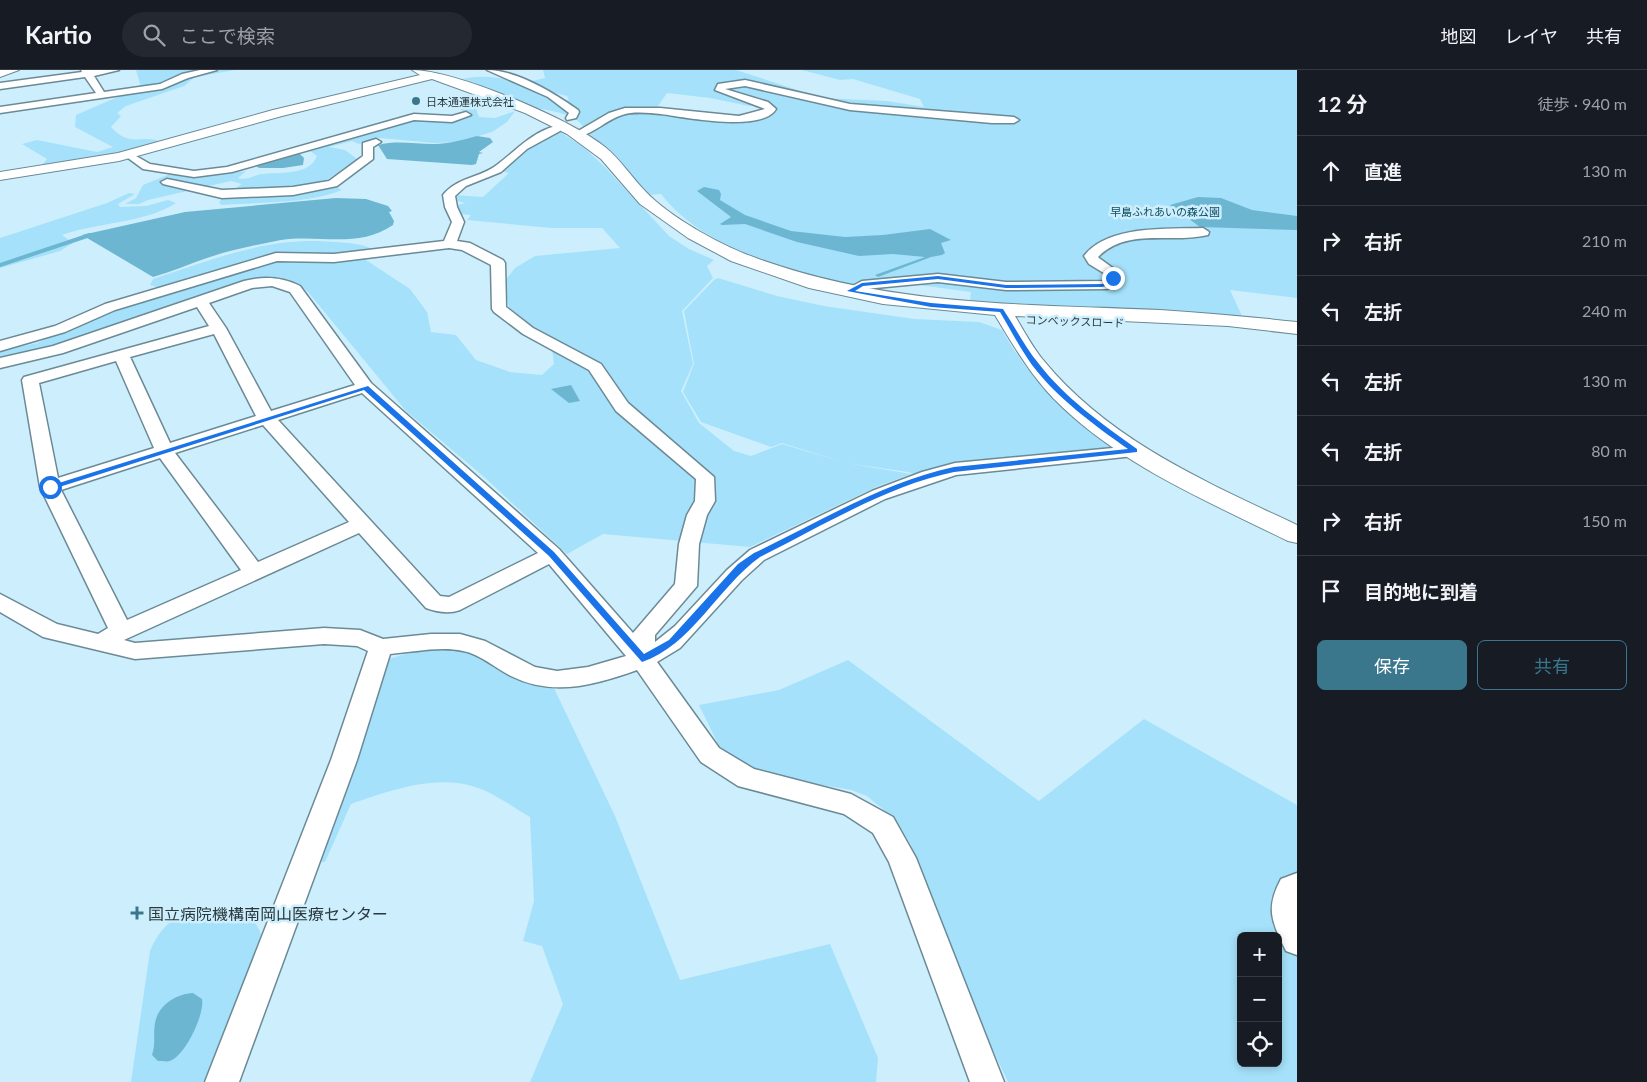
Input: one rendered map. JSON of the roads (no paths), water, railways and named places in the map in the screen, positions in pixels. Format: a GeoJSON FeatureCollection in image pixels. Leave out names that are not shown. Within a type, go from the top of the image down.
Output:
{"type":"FeatureCollection","features":[{"type":"Feature","properties":{"kind":"street"},"geometry":{"type":"LineString","coordinates":[[0,74],[13,70]]}},
{"type":"Feature","properties":{"kind":"street"},"geometry":{"type":"LineString","coordinates":[[21,83],[41,70]]}},
{"type":"Feature","properties":{"kind":"street"},"geometry":{"type":"LineString","coordinates":[[0,86],[86,72],[114,70]]}},
{"type":"Feature","properties":{"kind":"street"},"geometry":{"type":"LineString","coordinates":[[0,110],[162,86],[185,76],[213,70]]}},
{"type":"Feature","properties":{"kind":"street"},"geometry":{"type":"LineString","coordinates":[[418,70],[531,110],[578,134],[607,157],[642,197],[698,237],[740,258],[786,275],[850,291],[1004,315],[1035,364],[1097,424],[1134,451],[1188,481],[1297,535]]}},
{"type":"Feature","properties":{"kind":"street"},"geometry":{"type":"LineString","coordinates":[[491,70],[557,98],[574,112],[571,118]]}},
{"type":"Feature","properties":{"kind":"street"},"geometry":{"type":"LineString","coordinates":[[86,72],[90,85],[102,95]]}},
{"type":"Feature","properties":{"kind":"street"},"geometry":{"type":"LineString","coordinates":[[0,176],[126,155],[278,113],[434,76]]}},
{"type":"Feature","properties":{"kind":"street"},"geometry":{"type":"LineString","coordinates":[[90,85],[110,82]]}},
{"type":"Feature","properties":{"kind":"street"},"geometry":{"type":"LineString","coordinates":[[578,134],[595,128],[608,117],[626,111],[742,118],[759,116],[770,111],[771,109],[765,104],[720,90],[721,86],[735,82],[753,84],[808,99],[850,107],[992,120],[1014,120]]}},
{"type":"Feature","properties":{"kind":"street"},"geometry":{"type":"LineString","coordinates":[[21,83],[36,118]]}},
{"type":"Feature","properties":{"kind":"street"},"geometry":{"type":"LineString","coordinates":[[126,155],[147,167],[194,174],[212,172],[296,151],[299,148],[414,117],[452,119],[466,115]]}},
{"type":"Feature","properties":{"kind":"street"},"geometry":{"type":"LineString","coordinates":[[449,244],[458,222],[451,207],[449,195],[462,184],[497,170],[523,147],[556,128]]}},
{"type":"Feature","properties":{"kind":"street"},"geometry":{"type":"LineString","coordinates":[[126,155],[135,172],[146,178],[222,194],[269,193],[333,184],[369,157],[367,145],[376,142]]}},
{"type":"Feature","properties":{"kind":"street"},"geometry":{"type":"LineString","coordinates":[[0,166],[55,167]]}},
{"type":"Feature","properties":{"kind":"street","name":"コンベックスロード"},"geometry":{"type":"LineString","coordinates":[[642,197],[654,216],[687,240],[760,273],[815,290],[896,307],[1218,327],[1297,335]]}},
{"type":"Feature","properties":{"kind":"street"},"geometry":{"type":"LineString","coordinates":[[850,291],[862,285],[938,278],[1006,286],[1107,285],[1111,282],[1114,274],[1097,263],[1091,256],[1104,246],[1115,240],[1139,236],[1204,232]]}},
{"type":"Feature","properties":{"kind":"street"},"geometry":{"type":"LineString","coordinates":[[0,346],[60,329],[110,306],[276,257],[334,258],[449,244],[465,246],[498,263],[499,309],[528,331],[595,367],[622,407],[705,477],[705,501],[697,515],[689,544],[686,586],[644,633],[642,659]]}},
{"type":"Feature","properties":{"kind":"street"},"geometry":{"type":"LineString","coordinates":[[0,363],[57,350],[249,284],[264,282],[285,284],[295,289],[365,387],[552,554],[642,659],[710,755],[747,778],[851,805],[883,824],[902,858],[987,1082]]}},
{"type":"Feature","properties":{"kind":"street"},"geometry":{"type":"LineString","coordinates":[[200,300],[218,328],[266,418],[434,603],[452,605],[552,554]]}},
{"type":"Feature","properties":{"kind":"street","name":"コンベックスロード"},"geometry":{"type":"LineString","coordinates":[[1004,315],[1212,320],[1297,328]]}},
{"type":"Feature","properties":{"kind":"street"},"geometry":{"type":"LineString","coordinates":[[109,637],[50,487],[30,380],[218,328]]}},
{"type":"Feature","properties":{"kind":"street"},"geometry":{"type":"LineString","coordinates":[[121,355],[164,451],[254,572]]}},
{"type":"Feature","properties":{"kind":"street"},"geometry":{"type":"LineString","coordinates":[[50,487],[365,387]]}},
{"type":"Feature","properties":{"kind":"street"},"geometry":{"type":"LineString","coordinates":[[0,602],[51,630],[109,637],[135,651],[162,651],[324,636],[360,638],[381,647],[459,642],[475,646],[523,671],[550,679],[564,680],[618,668],[642,659],[672,642],[741,566],[757,555],[896,487],[930,474],[954,469],[1134,451]]}},
{"type":"Feature","properties":{"kind":"street"},"geometry":{"type":"LineString","coordinates":[[109,637],[362,524]]}},
{"type":"Feature","properties":{"kind":"street"},"geometry":{"type":"LineString","coordinates":[[222,1082],[344,760],[381,647]]}},
{"type":"Feature","properties":{"kind":"street"},"geometry":{"type":"LineString","coordinates":[[1297,886],[1291,888],[1284,899],[1287,922],[1297,941]]}},
{"type":"Feature","properties":{"kind":"waterway"},"geometry":{"type":"LineString","coordinates":[[0,265],[90,235]]}},
{"type":"Feature","properties":{"kind":"place","name":"日本通運株式会社"},"geometry":{"type":"Point","coordinates":[416,101]}},
{"type":"Feature","properties":{"kind":"place","name":"国立病院機構南岡山医療センター"},"geometry":{"type":"Point","coordinates":[137,913]}},
{"type":"Feature","properties":{"kind":"park label","name":"早島ふれあいの森公園"},"geometry":{"type":"Point","coordinates":[1165,211]}}]}
